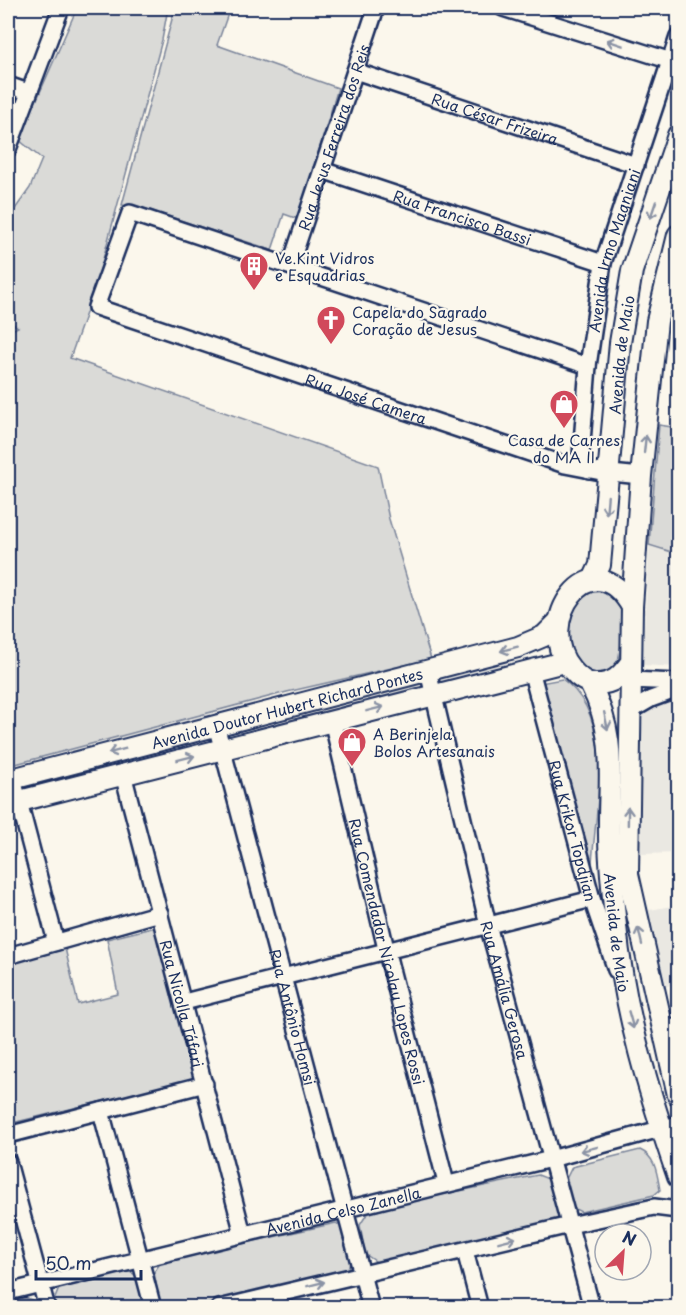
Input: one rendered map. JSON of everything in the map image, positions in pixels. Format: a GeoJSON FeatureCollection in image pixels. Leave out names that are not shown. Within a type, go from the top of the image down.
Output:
{"type":"FeatureCollection","features":[{"type":"Feature","properties":{"kind":"main road","name":"Avenida de Maio"},"geometry":{"type":"LineString","coordinates":[[593,580],[600,565],[620,343],[632,271],[678,135]]}},
{"type":"Feature","properties":{"kind":"main road"},"geometry":{"type":"LineString","coordinates":[[632,607],[623,590],[593,580],[573,592],[565,604],[559,621],[558,643],[564,662],[577,676],[590,684],[608,684],[630,671],[641,476],[657,321],[678,235]]}},
{"type":"Feature","properties":{"kind":"main road","name":"Avenida Doutor Hubert Richard Pontes"},"geometry":{"type":"LineString","coordinates":[[10,779],[518,647],[544,636],[559,621]]}},
{"type":"Feature","properties":{"kind":"main road","name":"Avenida Doutor Hubert Richard Pontes"},"geometry":{"type":"LineString","coordinates":[[13,802],[564,662]]}},
{"type":"Feature","properties":{"kind":"main road","name":"Avenida de Maio"},"geometry":{"type":"LineString","coordinates":[[630,671],[632,711],[628,874],[671,1028],[678,1095]]}},
{"type":"Feature","properties":{"kind":"main road","name":"Avenida de Maio"},"geometry":{"type":"LineString","coordinates":[[590,684],[603,710],[610,743],[609,836],[623,990],[670,1127],[678,1177]]}},
{"type":"Feature","properties":{"kind":"street"},"geometry":{"type":"LineString","coordinates":[[8,149],[61,8]]}},
{"type":"Feature","properties":{"kind":"street","name":"Rua Jesus Ferreira dos Reis"},"geometry":{"type":"LineString","coordinates":[[290,266],[376,8]]}},
{"type":"Feature","properties":{"kind":"street"},"geometry":{"type":"LineString","coordinates":[[503,8],[671,61]]}},
{"type":"Feature","properties":{"kind":"street","name":"Avenida Irmo Magniani"},"geometry":{"type":"LineString","coordinates":[[589,470],[581,455],[588,366],[603,263],[678,38]]}},
{"type":"Feature","properties":{"kind":"street","name":"Rua César Frizeira"},"geometry":{"type":"LineString","coordinates":[[355,71],[636,165]]}},
{"type":"Feature","properties":{"kind":"street"},"geometry":{"type":"LineString","coordinates":[[8,84],[28,92]]}},
{"type":"Feature","properties":{"kind":"street","name":"Rua Francisco Bassi"},"geometry":{"type":"LineString","coordinates":[[322,170],[603,263]]}},
{"type":"Feature","properties":{"kind":"street","name":"Rua José Camera"},"geometry":{"type":"LineString","coordinates":[[290,266],[130,213],[96,307],[565,465],[641,476]]}},
{"type":"Feature","properties":{"kind":"street"},"geometry":{"type":"LineString","coordinates":[[290,266],[588,366]]}},
{"type":"Feature","properties":{"kind":"street","name":"Rua Krikor Topdjian"},"geometry":{"type":"LineString","coordinates":[[531,670],[592,899],[623,990]]}},
{"type":"Feature","properties":{"kind":"street","name":"Rua Amália Gerosa"},"geometry":{"type":"LineString","coordinates":[[428,671],[488,925],[592,1308]]}},
{"type":"Feature","properties":{"kind":"street"},"geometry":{"type":"LineString","coordinates":[[630,671],[676,685]]}},
{"type":"Feature","properties":{"kind":"street"},"geometry":{"type":"LineString","coordinates":[[632,711],[676,685]]}},
{"type":"Feature","properties":{"kind":"street","name":"Rua Comendador Nicolau Lopes Rossi"},"geometry":{"type":"LineString","coordinates":[[332,720],[387,953],[446,1183]]}},
{"type":"Feature","properties":{"kind":"street","name":"Rua Antônio Homsi"},"geometry":{"type":"LineString","coordinates":[[216,725],[371,1308]]}},
{"type":"Feature","properties":{"kind":"street","name":"Rua Nicolla Táfari"},"geometry":{"type":"LineString","coordinates":[[123,774],[243,1234]]}},
{"type":"Feature","properties":{"kind":"street"},"geometry":{"type":"LineString","coordinates":[[10,779],[13,802],[56,942]]}},
{"type":"Feature","properties":{"kind":"street"},"geometry":{"type":"LineString","coordinates":[[184,1002],[284,976],[387,953],[592,899]]}},
{"type":"Feature","properties":{"kind":"street"},"geometry":{"type":"LineString","coordinates":[[8,956],[160,914]]}},
{"type":"Feature","properties":{"kind":"street"},"geometry":{"type":"LineString","coordinates":[[8,1135],[205,1084]]}},
{"type":"Feature","properties":{"kind":"street"},"geometry":{"type":"LineString","coordinates":[[101,1111],[153,1308]]}},
{"type":"Feature","properties":{"kind":"street","name":"Avenida Celso Zanella"},"geometry":{"type":"LineString","coordinates":[[8,1292],[551,1159],[670,1127]]}},
{"type":"Feature","properties":{"kind":"street"},"geometry":{"type":"LineString","coordinates":[[8,1162],[47,1308]]}},
{"type":"Feature","properties":{"kind":"street"},"geometry":{"type":"LineString","coordinates":[[219,1308],[260,1303],[362,1273],[570,1225],[654,1207],[678,1209]]}},
{"type":"Feature","properties":{"kind":"street"},"geometry":{"type":"LineString","coordinates":[[465,1251],[480,1308]]}},
{"type":"Feature","properties":{"kind":"shaded area"},"geometry":{"type":"Polygon","coordinates":[[[77,8],[168,8],[162,40],[96,285],[70,358],[378,466],[389,519],[431,659],[287,692],[8,766],[8,332],[18,327],[8,321],[8,219],[30,188],[42,159],[19,140],[77,8]]]}},
{"type":"Feature","properties":{"kind":"shaded area"},"geometry":{"type":"Polygon","coordinates":[[[175,8],[230,8],[217,45],[338,88],[298,219],[284,214],[272,250],[146,209],[122,205],[175,8]]]}},
{"type":"Feature","properties":{"kind":"shaded area"},"geometry":{"type":"Polygon","coordinates":[[[659,425],[678,428],[678,554],[649,545],[659,425]]]}},
{"type":"Feature","properties":{"kind":"shaded area"},"geometry":{"type":"Polygon","coordinates":[[[649,545],[678,554],[678,667],[642,665],[649,545]]]}},
{"type":"Feature","properties":{"kind":"shaded area"},"geometry":{"type":"Polygon","coordinates":[[[609,586],[621,609],[624,627],[616,673],[593,678],[577,663],[569,649],[568,623],[575,605],[586,592],[609,586]]]}},
{"type":"Feature","properties":{"kind":"shaded area"},"geometry":{"type":"Polygon","coordinates":[[[562,679],[579,695],[590,715],[596,738],[599,789],[592,863],[540,683],[562,679]]]}},
{"type":"Feature","properties":{"kind":"shaded area"},"geometry":{"type":"Polygon","coordinates":[[[678,694],[678,853],[640,854],[636,836],[643,713],[652,702],[678,694]]]}},
{"type":"Feature","properties":{"kind":"shaded area"},"geometry":{"type":"Polygon","coordinates":[[[678,905],[678,983],[660,988],[644,911],[678,905]]]}},
{"type":"Feature","properties":{"kind":"shaded area"},"geometry":{"type":"Polygon","coordinates":[[[156,927],[198,1078],[8,1124],[8,963],[65,948],[78,1004],[118,994],[107,939],[156,927]]]}},
{"type":"Feature","properties":{"kind":"shaded area"},"geometry":{"type":"Polygon","coordinates":[[[640,1150],[649,1157],[655,1167],[660,1190],[654,1195],[581,1212],[571,1207],[566,1179],[572,1167],[640,1150]]]}},
{"type":"Feature","properties":{"kind":"shaded area"},"geometry":{"type":"Polygon","coordinates":[[[538,1175],[551,1180],[561,1205],[558,1221],[378,1263],[365,1254],[360,1225],[367,1214],[406,1202],[538,1175]]]}},
{"type":"Feature","properties":{"kind":"shaded area"},"geometry":{"type":"Polygon","coordinates":[[[336,1223],[343,1228],[351,1260],[348,1268],[340,1272],[197,1307],[167,1307],[159,1301],[154,1272],[161,1262],[336,1223]]]}},
{"type":"Feature","properties":{"kind":"shaded area"},"geometry":{"type":"Polygon","coordinates":[[[130,1272],[138,1276],[147,1307],[51,1308],[60,1286],[130,1272]]]}},
{"type":"Feature","properties":{"kind":"shaded area"},"geometry":{"type":"Polygon","coordinates":[[[21,1297],[32,1300],[39,1307],[8,1307],[8,1300],[21,1297]]]}},
{"type":"Feature","properties":{"kind":"place","name":"Ve.Kint Vidros e Esquadrias"},"geometry":{"type":"Point","coordinates":[254,292]}},
{"type":"Feature","properties":{"kind":"place","name":"Capela do Sagrado Coração de Jesus"},"geometry":{"type":"Point","coordinates":[331,346]}},
{"type":"Feature","properties":{"kind":"place","name":"Casa de Carnes do MA II"},"geometry":{"type":"Point","coordinates":[564,430]}},
{"type":"Feature","properties":{"kind":"place","name":"A Berinjela Bolos Artesanais"},"geometry":{"type":"Point","coordinates":[352,768]}}]}
